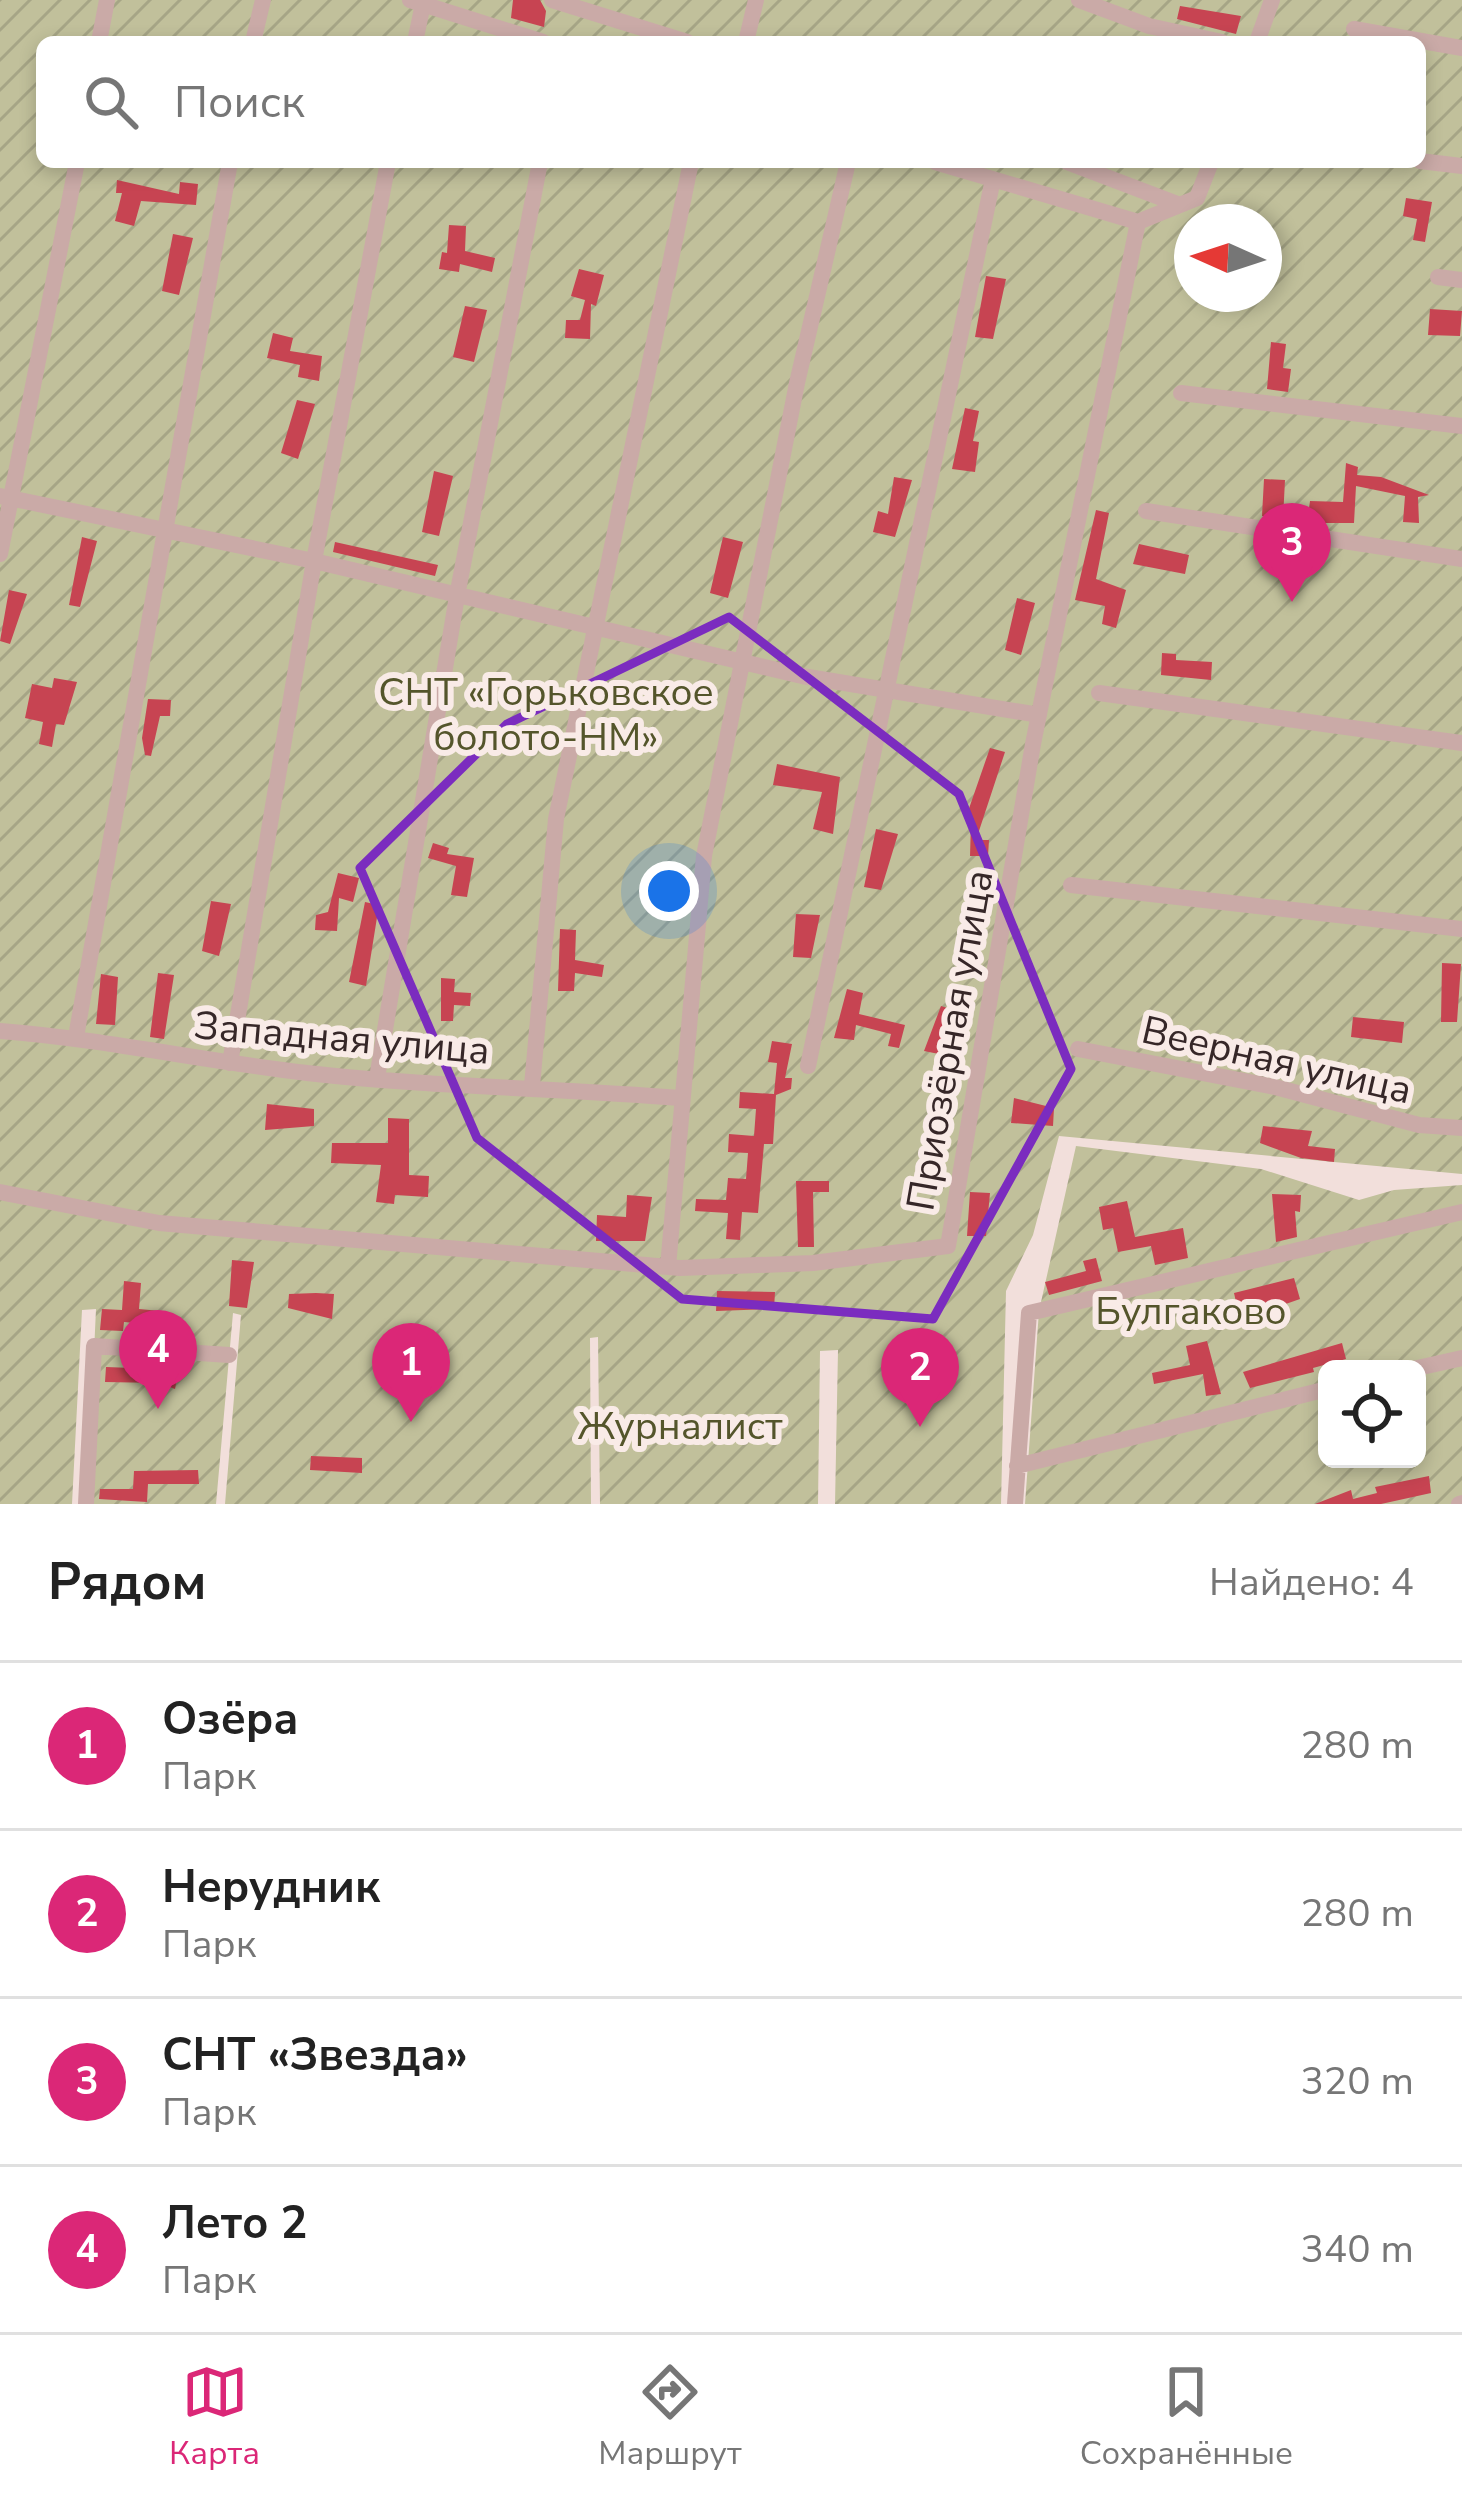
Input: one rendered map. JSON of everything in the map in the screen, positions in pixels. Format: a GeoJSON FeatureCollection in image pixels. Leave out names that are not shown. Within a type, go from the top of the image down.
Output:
{"type":"FeatureCollection","features":[{"type":"Feature","properties":{"kind":"street"},"geometry":{"type":"LineString","coordinates":[[100,36],[107,0]]}},
{"type":"Feature","properties":{"kind":"street"},"geometry":{"type":"LineString","coordinates":[[254,36],[263,0]]}},
{"type":"Feature","properties":{"kind":"street"},"geometry":{"type":"LineString","coordinates":[[552,0],[668,36]]}},
{"type":"Feature","properties":{"kind":"street"},"geometry":{"type":"LineString","coordinates":[[747,36],[755,0]]}},
{"type":"Feature","properties":{"kind":"street"},"geometry":{"type":"LineString","coordinates":[[1079,0],[1149,26],[1195,36]]}},
{"type":"Feature","properties":{"kind":"street"},"geometry":{"type":"LineString","coordinates":[[1259,36],[1272,0]]}},
{"type":"Feature","properties":{"kind":"street"},"geometry":{"type":"LineString","coordinates":[[415,36],[417,2],[524,36]]}},
{"type":"Feature","properties":{"kind":"street"},"geometry":{"type":"LineString","coordinates":[[1354,29],[1394,36]]}},
{"type":"Feature","properties":{"kind":"street"},"geometry":{"type":"LineString","coordinates":[[1426,42],[1462,48]]}},
{"type":"Feature","properties":{"kind":"street"},"geometry":{"type":"LineString","coordinates":[[1426,161],[1462,166]]}},
{"type":"Feature","properties":{"kind":"street"},"geometry":{"type":"LineString","coordinates":[[0,554],[7,497],[76,168]]}},
{"type":"Feature","properties":{"kind":"street"},"geometry":{"type":"LineString","coordinates":[[76,1037],[229,168]]}},
{"type":"Feature","properties":{"kind":"street"},"geometry":{"type":"LineString","coordinates":[[230,1063],[314,561],[387,168]]}},
{"type":"Feature","properties":{"kind":"street"},"geometry":{"type":"LineString","coordinates":[[377,1078],[457,596],[539,168]]}},
{"type":"Feature","properties":{"kind":"street"},"geometry":{"type":"LineString","coordinates":[[532,1086],[556,819],[690,168]]}},
{"type":"Feature","properties":{"kind":"street"},"geometry":{"type":"LineString","coordinates":[[668,1267],[704,856],[847,168]]}},
{"type":"Feature","properties":{"kind":"street"},"geometry":{"type":"LineString","coordinates":[[955,168],[1138,222],[1174,207]]}},
{"type":"Feature","properties":{"kind":"street"},"geometry":{"type":"LineString","coordinates":[[1082,168],[1177,204]]}},
{"type":"Feature","properties":{"kind":"street"},"geometry":{"type":"LineString","coordinates":[[1182,204],[1197,198],[1209,168]]}},
{"type":"Feature","properties":{"kind":"street"},"geometry":{"type":"LineString","coordinates":[[808,1066],[993,179]]}},
{"type":"Feature","properties":{"kind":"street","name":"Приозёрная улица"},"geometry":{"type":"LineString","coordinates":[[0,1192],[159,1223],[668,1267],[813,1263],[948,1246],[1039,715],[1138,222]]}},
{"type":"Feature","properties":{"kind":"street"},"geometry":{"type":"LineString","coordinates":[[1438,277],[1462,280]]}},
{"type":"Feature","properties":{"kind":"street"},"geometry":{"type":"LineString","coordinates":[[1180,393],[1462,426]]}},
{"type":"Feature","properties":{"kind":"street"},"geometry":{"type":"LineString","coordinates":[[7,497],[314,561],[741,662],[889,692],[1039,715]]}},
{"type":"Feature","properties":{"kind":"street"},"geometry":{"type":"LineString","coordinates":[[1146,511],[1462,559]]}},
{"type":"Feature","properties":{"kind":"street"},"geometry":{"type":"LineString","coordinates":[[1099,693],[1462,742]]}},
{"type":"Feature","properties":{"kind":"street"},"geometry":{"type":"LineString","coordinates":[[1071,885],[1462,929]]}},
{"type":"Feature","properties":{"kind":"street","name":"Западная улица"},"geometry":{"type":"LineString","coordinates":[[0,1031],[377,1078],[680,1098]]}},
{"type":"Feature","properties":{"kind":"street","name":"Веерная улица"},"geometry":{"type":"LineString","coordinates":[[1078,1049],[1275,1087],[1419,1125],[1462,1128]]}},
{"type":"Feature","properties":{"kind":"street"},"geometry":{"type":"LineString","coordinates":[[1015,1504],[1029,1313],[1462,1211]]}},
{"type":"Feature","properties":{"kind":"street"},"geometry":{"type":"LineString","coordinates":[[86,1504],[94,1346],[230,1355]]}},
{"type":"Feature","properties":{"kind":"street"},"geometry":{"type":"LineString","coordinates":[[1426,1366],[1462,1358]]}},
{"type":"Feature","properties":{"kind":"street"},"geometry":{"type":"LineString","coordinates":[[1017,1466],[1318,1391]]}},
{"type":"Feature","properties":{"kind":"highlighted area"},"geometry":{"type":"Polygon","coordinates":[[[729,617],[959,794],[1071,1069],[933,1319],[682,1299],[477,1138],[360,868],[507,724],[729,617]]]}},
{"type":"Feature","properties":{"kind":"green space","name":"СНТ «Горьковское болото-НМ»"},"geometry":{"type":"Polygon","coordinates":[[[0,0],[1462,0],[1462,1174],[1059,1136],[1033,1235],[1006,1291],[1001,1504],[835,1504],[838,1350],[820,1351],[818,1504],[600,1504],[598,1337],[590,1338],[591,1504],[225,1504],[241,1315],[233,1313],[216,1504],[87,1504],[96,1309],[82,1310],[72,1504],[0,1504],[0,0]]]}},
{"type":"Feature","properties":{"kind":"green space","name":"Булгаково"},"geometry":{"type":"Polygon","coordinates":[[[1076,1146],[1261,1169],[1359,1200],[1394,1190],[1462,1185],[1462,1504],[1025,1504],[1039,1311],[1076,1146]]]}},
{"type":"Feature","properties":{"kind":"building"},"geometry":{"type":"Polygon","coordinates":[[[513,0],[540,0],[546,11],[544,27],[511,18],[513,0]]]}},
{"type":"Feature","properties":{"kind":"building"},"geometry":{"type":"Polygon","coordinates":[[[1180,6],[1241,16],[1236,34],[1177,19],[1180,6]]]}},
{"type":"Feature","properties":{"kind":"building"},"geometry":{"type":"Polygon","coordinates":[[[117,180],[179,194],[180,182],[198,184],[196,205],[141,201],[134,226],[115,221],[122,193],[116,193],[117,180]]]}},
{"type":"Feature","properties":{"kind":"building"},"geometry":{"type":"Polygon","coordinates":[[[1406,198],[1432,202],[1425,242],[1413,240],[1417,219],[1403,216],[1406,198]]]}},
{"type":"Feature","properties":{"kind":"building"},"geometry":{"type":"Polygon","coordinates":[[[449,225],[466,226],[465,251],[495,258],[492,272],[460,264],[459,272],[439,269],[442,252],[447,253],[449,225]]]}},
{"type":"Feature","properties":{"kind":"building"},"geometry":{"type":"Polygon","coordinates":[[[173,234],[193,238],[179,295],[162,291],[173,234]]]}},
{"type":"Feature","properties":{"kind":"building"},"geometry":{"type":"Polygon","coordinates":[[[579,269],[604,275],[596,306],[591,304],[590,339],[565,338],[566,320],[580,320],[585,300],[571,296],[579,269]]]}},
{"type":"Feature","properties":{"kind":"building"},"geometry":{"type":"Polygon","coordinates":[[[986,276],[1006,279],[993,339],[975,337],[986,276]]]}},
{"type":"Feature","properties":{"kind":"building"},"geometry":{"type":"Polygon","coordinates":[[[465,306],[487,310],[474,362],[453,357],[465,306]]]}},
{"type":"Feature","properties":{"kind":"building"},"geometry":{"type":"Polygon","coordinates":[[[1430,309],[1462,311],[1460,336],[1428,335],[1430,309]]]}},
{"type":"Feature","properties":{"kind":"building"},"geometry":{"type":"Polygon","coordinates":[[[273,333],[293,338],[290,351],[322,356],[319,381],[298,377],[300,365],[267,358],[273,333]]]}},
{"type":"Feature","properties":{"kind":"building"},"geometry":{"type":"Polygon","coordinates":[[[1271,342],[1286,344],[1283,368],[1291,369],[1288,392],[1267,389],[1271,342]]]}},
{"type":"Feature","properties":{"kind":"building"},"geometry":{"type":"Polygon","coordinates":[[[297,400],[315,404],[298,459],[281,453],[297,400]]]}},
{"type":"Feature","properties":{"kind":"building"},"geometry":{"type":"Polygon","coordinates":[[[965,408],[979,411],[973,441],[979,442],[975,472],[952,469],[965,408]]]}},
{"type":"Feature","properties":{"kind":"building"},"geometry":{"type":"Polygon","coordinates":[[[1346,463],[1358,467],[1357,475],[1381,477],[1429,495],[1418,497],[1419,523],[1403,522],[1405,496],[1356,486],[1354,523],[1307,523],[1310,501],[1343,502],[1346,463]]]}},
{"type":"Feature","properties":{"kind":"building"},"geometry":{"type":"Polygon","coordinates":[[[434,471],[453,476],[439,536],[422,532],[434,471]]]}},
{"type":"Feature","properties":{"kind":"building"},"geometry":{"type":"Polygon","coordinates":[[[894,477],[912,480],[895,537],[873,532],[878,511],[888,514],[894,477]]]}},
{"type":"Feature","properties":{"kind":"building"},"geometry":{"type":"Polygon","coordinates":[[[1264,479],[1285,480],[1283,519],[1262,516],[1264,479]]]}},
{"type":"Feature","properties":{"kind":"building"},"geometry":{"type":"Polygon","coordinates":[[[1096,510],[1109,513],[1096,579],[1126,590],[1116,628],[1102,624],[1105,606],[1075,600],[1096,510]]]}},
{"type":"Feature","properties":{"kind":"building"},"geometry":{"type":"Polygon","coordinates":[[[82,537],[97,541],[80,607],[69,605],[82,537]]]}},
{"type":"Feature","properties":{"kind":"building"},"geometry":{"type":"Polygon","coordinates":[[[723,537],[743,542],[728,598],[710,593],[723,537]]]}},
{"type":"Feature","properties":{"kind":"building"},"geometry":{"type":"Polygon","coordinates":[[[335,542],[438,565],[435,576],[333,552],[335,542]]]}},
{"type":"Feature","properties":{"kind":"building"},"geometry":{"type":"Polygon","coordinates":[[[1139,544],[1189,555],[1185,574],[1133,564],[1139,544]]]}},
{"type":"Feature","properties":{"kind":"building"},"geometry":{"type":"Polygon","coordinates":[[[9,590],[27,594],[10,644],[0,641],[9,590]]]}},
{"type":"Feature","properties":{"kind":"building"},"geometry":{"type":"Polygon","coordinates":[[[1017,598],[1035,603],[1021,655],[1005,650],[1017,598]]]}},
{"type":"Feature","properties":{"kind":"building"},"geometry":{"type":"Polygon","coordinates":[[[1162,653],[1176,654],[1176,660],[1212,662],[1211,680],[1161,675],[1162,653]]]}},
{"type":"Feature","properties":{"kind":"building"},"geometry":{"type":"Polygon","coordinates":[[[54,678],[77,682],[64,725],[56,724],[52,747],[39,744],[43,722],[25,718],[32,684],[52,688],[54,678]]]}},
{"type":"Feature","properties":{"kind":"building"},"geometry":{"type":"Polygon","coordinates":[[[148,699],[171,700],[170,716],[160,716],[151,756],[145,755],[142,738],[148,699]]]}},
{"type":"Feature","properties":{"kind":"building"},"geometry":{"type":"Polygon","coordinates":[[[990,748],[1005,752],[976,840],[989,840],[988,856],[970,856],[971,822],[965,820],[990,748]]]}},
{"type":"Feature","properties":{"kind":"building"},"geometry":{"type":"Polygon","coordinates":[[[777,764],[840,777],[833,834],[813,829],[822,792],[773,785],[777,764]]]}},
{"type":"Feature","properties":{"kind":"building"},"geometry":{"type":"Polygon","coordinates":[[[876,829],[898,834],[881,890],[864,887],[876,829]]]}},
{"type":"Feature","properties":{"kind":"building"},"geometry":{"type":"Polygon","coordinates":[[[433,843],[449,848],[447,854],[474,858],[467,897],[451,895],[456,866],[428,858],[433,843]]]}},
{"type":"Feature","properties":{"kind":"building"},"geometry":{"type":"Polygon","coordinates":[[[338,873],[359,878],[353,902],[339,898],[337,931],[315,930],[316,915],[328,912],[338,873]]]}},
{"type":"Feature","properties":{"kind":"building"},"geometry":{"type":"Polygon","coordinates":[[[211,901],[231,904],[219,956],[202,951],[211,901]]]}},
{"type":"Feature","properties":{"kind":"building"},"geometry":{"type":"Polygon","coordinates":[[[365,902],[379,905],[366,986],[349,982],[365,902]]]}},
{"type":"Feature","properties":{"kind":"building"},"geometry":{"type":"Polygon","coordinates":[[[796,914],[820,915],[811,958],[793,957],[796,914]]]}},
{"type":"Feature","properties":{"kind":"building"},"geometry":{"type":"Polygon","coordinates":[[[560,929],[576,930],[575,960],[604,965],[602,977],[575,973],[574,991],[558,991],[560,929]]]}},
{"type":"Feature","properties":{"kind":"building"},"geometry":{"type":"Polygon","coordinates":[[[1442,963],[1461,964],[1457,1022],[1441,1022],[1442,963]]]}},
{"type":"Feature","properties":{"kind":"building"},"geometry":{"type":"Polygon","coordinates":[[[158,973],[174,975],[164,1039],[150,1037],[158,973]]]}},
{"type":"Feature","properties":{"kind":"building"},"geometry":{"type":"Polygon","coordinates":[[[101,974],[118,977],[115,1025],[96,1024],[101,974]]]}},
{"type":"Feature","properties":{"kind":"building"},"geometry":{"type":"Polygon","coordinates":[[[441,978],[455,979],[454,992],[471,993],[470,1006],[454,1005],[453,1021],[441,1021],[441,978]]]}},
{"type":"Feature","properties":{"kind":"building"},"geometry":{"type":"Polygon","coordinates":[[[847,989],[863,993],[859,1014],[905,1025],[899,1048],[888,1046],[891,1034],[856,1025],[854,1040],[834,1038],[847,989]]]}},
{"type":"Feature","properties":{"kind":"building"},"geometry":{"type":"Polygon","coordinates":[[[941,1006],[957,1011],[944,1055],[924,1051],[941,1006]]]}},
{"type":"Feature","properties":{"kind":"building"},"geometry":{"type":"Polygon","coordinates":[[[1353,1017],[1404,1022],[1402,1043],[1351,1037],[1353,1017]]]}},
{"type":"Feature","properties":{"kind":"building"},"geometry":{"type":"Polygon","coordinates":[[[772,1041],[792,1044],[785,1078],[792,1078],[791,1089],[776,1095],[773,1144],[764,1144],[758,1213],[742,1212],[740,1240],[726,1239],[728,1213],[695,1211],[696,1199],[726,1200],[728,1178],[746,1179],[748,1153],[728,1152],[729,1134],[754,1136],[756,1109],[739,1108],[740,1092],[774,1094],[777,1063],[768,1062],[772,1041]]]}},
{"type":"Feature","properties":{"kind":"building"},"geometry":{"type":"Polygon","coordinates":[[[1014,1098],[1054,1108],[1053,1126],[1011,1123],[1014,1098]]]}},
{"type":"Feature","properties":{"kind":"building"},"geometry":{"type":"Polygon","coordinates":[[[267,1104],[314,1109],[314,1126],[265,1130],[267,1104]]]}},
{"type":"Feature","properties":{"kind":"building"},"geometry":{"type":"Polygon","coordinates":[[[388,1118],[409,1119],[409,1175],[429,1176],[428,1197],[395,1195],[394,1204],[376,1202],[381,1165],[331,1163],[332,1143],[388,1143],[388,1118]]]}},
{"type":"Feature","properties":{"kind":"building"},"geometry":{"type":"Polygon","coordinates":[[[1263,1126],[1312,1131],[1308,1146],[1335,1149],[1334,1162],[1301,1158],[1260,1143],[1263,1126]]]}},
{"type":"Feature","properties":{"kind":"building"},"geometry":{"type":"Polygon","coordinates":[[[796,1181],[829,1181],[829,1192],[813,1192],[814,1247],[798,1247],[796,1181]]]}},
{"type":"Feature","properties":{"kind":"building"},"geometry":{"type":"Polygon","coordinates":[[[970,1192],[990,1193],[986,1236],[967,1236],[970,1192]]]}},
{"type":"Feature","properties":{"kind":"building"},"geometry":{"type":"Polygon","coordinates":[[[1272,1194],[1301,1195],[1300,1212],[1295,1211],[1297,1237],[1276,1242],[1272,1194]]]}},
{"type":"Feature","properties":{"kind":"building"},"geometry":{"type":"Polygon","coordinates":[[[627,1195],[652,1197],[645,1241],[596,1241],[597,1215],[626,1217],[627,1195]]]}},
{"type":"Feature","properties":{"kind":"building"},"geometry":{"type":"Polygon","coordinates":[[[1127,1201],[1135,1237],[1183,1228],[1188,1258],[1155,1265],[1151,1246],[1118,1252],[1113,1228],[1103,1230],[1099,1207],[1127,1201]]]}},
{"type":"Feature","properties":{"kind":"building"},"geometry":{"type":"Polygon","coordinates":[[[1096,1258],[1102,1281],[1049,1295],[1045,1282],[1086,1271],[1083,1261],[1096,1258]]]}},
{"type":"Feature","properties":{"kind":"building"},"geometry":{"type":"Polygon","coordinates":[[[232,1260],[254,1262],[247,1308],[229,1306],[232,1260]]]}},
{"type":"Feature","properties":{"kind":"building"},"geometry":{"type":"Polygon","coordinates":[[[1294,1278],[1300,1299],[1240,1320],[1234,1293],[1294,1278]]]}},
{"type":"Feature","properties":{"kind":"building"},"geometry":{"type":"Polygon","coordinates":[[[124,1281],[141,1283],[139,1309],[160,1311],[159,1325],[124,1322],[123,1331],[100,1330],[102,1309],[122,1310],[124,1281]]]}},
{"type":"Feature","properties":{"kind":"building"},"geometry":{"type":"Polygon","coordinates":[[[717,1291],[775,1292],[774,1309],[716,1311],[717,1291]]]}},
{"type":"Feature","properties":{"kind":"building"},"geometry":{"type":"Polygon","coordinates":[[[289,1294],[334,1294],[332,1319],[288,1308],[289,1294]]]}},
{"type":"Feature","properties":{"kind":"building"},"geometry":{"type":"Polygon","coordinates":[[[1207,1341],[1221,1394],[1206,1396],[1203,1374],[1154,1384],[1152,1373],[1190,1365],[1186,1346],[1207,1341]]]}},
{"type":"Feature","properties":{"kind":"building"},"geometry":{"type":"Polygon","coordinates":[[[1342,1343],[1346,1359],[1318,1360],[1314,1372],[1250,1388],[1243,1372],[1342,1343]]]}},
{"type":"Feature","properties":{"kind":"building"},"geometry":{"type":"Polygon","coordinates":[[[106,1367],[178,1373],[175,1389],[160,1383],[105,1382],[106,1367]]]}},
{"type":"Feature","properties":{"kind":"building"},"geometry":{"type":"Polygon","coordinates":[[[311,1456],[362,1458],[362,1473],[310,1470],[311,1456]]]}},
{"type":"Feature","properties":{"kind":"building"},"geometry":{"type":"Polygon","coordinates":[[[198,1470],[199,1484],[148,1484],[147,1502],[99,1499],[100,1489],[133,1489],[134,1471],[198,1470]]]}},
{"type":"Feature","properties":{"kind":"building"},"geometry":{"type":"Polygon","coordinates":[[[1429,1476],[1431,1493],[1381,1504],[1315,1504],[1351,1490],[1353,1499],[1377,1493],[1375,1487],[1429,1476]]]}},
{"type":"Feature","properties":{"kind":"place","name":"СНТ «Звезда»"},"geometry":{"type":"Point","coordinates":[1292,602]}},
{"type":"Feature","properties":{"kind":"place","name":"Лето 2"},"geometry":{"type":"Point","coordinates":[158,1409]}},
{"type":"Feature","properties":{"kind":"place","name":"Озёра"},"geometry":{"type":"Point","coordinates":[411,1422]}},
{"type":"Feature","properties":{"kind":"place","name":"Нерудник"},"geometry":{"type":"Point","coordinates":[920,1427]}},
{"type":"Feature","properties":{"kind":"park label","name":"Журналист"},"geometry":{"type":"Point","coordinates":[680,1425]}}]}
